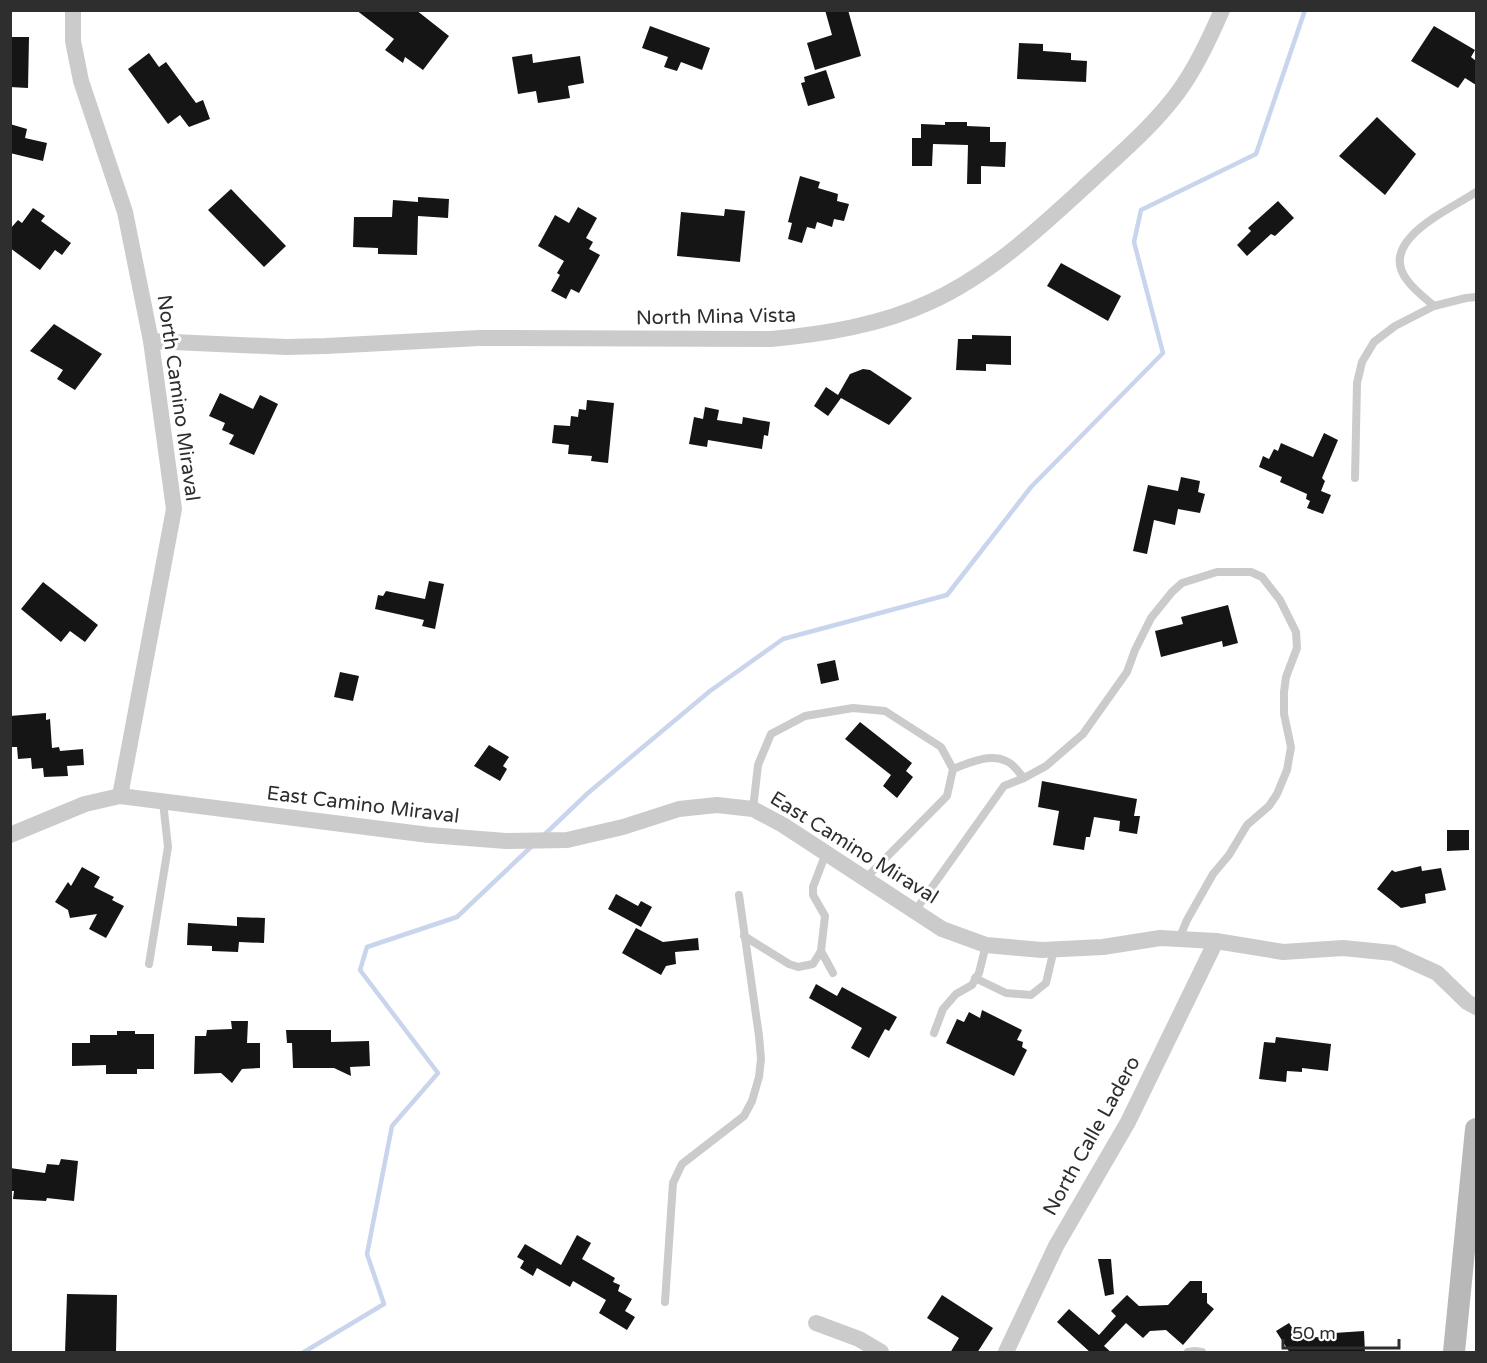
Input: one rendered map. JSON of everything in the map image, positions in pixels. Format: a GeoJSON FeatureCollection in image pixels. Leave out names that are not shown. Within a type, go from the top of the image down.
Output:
{"type":"FeatureCollection","features":[{"type":"Feature","properties":{"kind":"main road"},"geometry":{"type":"LineString","coordinates":[[1454,1353],[1476,1129]]}},
{"type":"Feature","properties":{"kind":"street","name":"North Camino Miraval"},"geometry":{"type":"LineString","coordinates":[[73,10],[73,41],[76,61],[125,212],[151,341],[174,509],[120,796]]}},
{"type":"Feature","properties":{"kind":"street","name":"North Mina Vista"},"geometry":{"type":"LineString","coordinates":[[151,341],[306,347],[479,338],[771,339],[807,336],[904,313],[968,282],[999,260],[1065,204],[1132,142],[1156,119],[1179,90],[1196,64],[1222,10]]}},
{"type":"Feature","properties":{"kind":"street","name":"East Camino Miraval"},"geometry":{"type":"LineString","coordinates":[[120,796],[429,835],[506,840],[567,840],[622,827],[679,809],[717,805],[753,809],[783,825],[942,929],[986,945],[1054,949],[1103,947],[1160,938],[1216,941],[1282,952],[1343,948],[1393,953],[1437,973],[1467,1002],[1476,1007]]}},
{"type":"Feature","properties":{"kind":"street"},"geometry":{"type":"LineString","coordinates":[[10,835],[85,804],[120,796]]}},
{"type":"Feature","properties":{"kind":"street","name":"North Calle Ladero"},"geometry":{"type":"LineString","coordinates":[[1006,1353],[1056,1246],[1128,1122],[1216,941]]}},
{"type":"Feature","properties":{"kind":"street"},"geometry":{"type":"LineString","coordinates":[[816,1323],[859,1340],[881,1353]]}},
{"type":"Feature","properties":{"kind":"lane"},"geometry":{"type":"LineString","coordinates":[[1434,306],[1406,279],[1401,268],[1400,256],[1404,244],[1418,229],[1476,192]]}},
{"type":"Feature","properties":{"kind":"lane"},"geometry":{"type":"LineString","coordinates":[[1355,478],[1358,383],[1362,362],[1374,342],[1395,326],[1434,306],[1476,297]]}},
{"type":"Feature","properties":{"kind":"lane"},"geometry":{"type":"LineString","coordinates":[[915,911],[1004,786],[1024,778],[1053,761],[1083,734],[1127,672],[1151,618],[1172,592],[1182,583],[1217,572],[1251,572],[1262,577],[1280,600],[1296,632],[1297,648],[1286,677],[1284,692],[1284,714],[1291,747],[1287,770],[1269,806],[1247,825],[1229,855],[1214,874],[1187,920],[1179,939]]}},
{"type":"Feature","properties":{"kind":"lane"},"geometry":{"type":"LineString","coordinates":[[753,809],[759,765],[771,734],[805,716],[853,708],[885,711],[941,747],[952,769],[947,796],[865,879]]}},
{"type":"Feature","properties":{"kind":"lane"},"geometry":{"type":"LineString","coordinates":[[952,769],[988,758],[1007,761],[1024,778]]}},
{"type":"Feature","properties":{"kind":"lane"},"geometry":{"type":"LineString","coordinates":[[149,964],[168,847],[163,802]]}},
{"type":"Feature","properties":{"kind":"lane"},"geometry":{"type":"LineString","coordinates":[[744,936],[789,964],[798,967],[813,964],[821,951],[825,916],[813,895],[813,887],[826,853]]}},
{"type":"Feature","properties":{"kind":"lane"},"geometry":{"type":"LineString","coordinates":[[665,1302],[674,1183],[682,1164],[744,1116],[752,1101],[759,1077],[761,1059],[759,1036],[739,895]]}},
{"type":"Feature","properties":{"kind":"lane"},"geometry":{"type":"LineString","coordinates":[[934,1033],[943,1009],[957,994],[972,985],[986,945]]}},
{"type":"Feature","properties":{"kind":"lane"},"geometry":{"type":"LineString","coordinates":[[975,978],[1006,993],[1031,995],[1046,982],[1054,949]]}},
{"type":"Feature","properties":{"kind":"lane"},"geometry":{"type":"LineString","coordinates":[[821,951],[832,973]]}},
{"type":"Feature","properties":{"kind":"lane"},"geometry":{"type":"LineString","coordinates":[[1188,1353],[1195,1351],[1202,1353]]}},
{"type":"Feature","properties":{"kind":"building"},"geometry":{"type":"Polygon","coordinates":[[[356,10],[416,10],[449,36],[423,70],[405,57],[403,63],[385,50],[394,39],[356,10]]]}},
{"type":"Feature","properties":{"kind":"building"},"geometry":{"type":"Polygon","coordinates":[[[825,10],[848,10],[861,56],[815,70],[807,43],[832,35],[825,10]]]}},
{"type":"Feature","properties":{"kind":"building"},"geometry":{"type":"Polygon","coordinates":[[[650,26],[710,48],[702,70],[681,62],[677,71],[664,67],[668,57],[642,48],[650,26]]]}},
{"type":"Feature","properties":{"kind":"building"},"geometry":{"type":"Polygon","coordinates":[[[1434,26],[1475,50],[1471,57],[1476,61],[1476,85],[1465,78],[1458,88],[1411,61],[1434,26]]]}},
{"type":"Feature","properties":{"kind":"building"},"geometry":{"type":"Polygon","coordinates":[[[10,37],[29,37],[28,88],[10,87],[10,37]]]}},
{"type":"Feature","properties":{"kind":"building"},"geometry":{"type":"Polygon","coordinates":[[[1019,43],[1043,44],[1043,51],[1071,53],[1071,60],[1087,61],[1086,82],[1017,79],[1019,43]]]}},
{"type":"Feature","properties":{"kind":"building"},"geometry":{"type":"Polygon","coordinates":[[[149,53],[159,67],[166,62],[196,103],[203,100],[210,119],[189,127],[180,115],[168,124],[128,69],[149,53]]]}},
{"type":"Feature","properties":{"kind":"building"},"geometry":{"type":"Polygon","coordinates":[[[532,54],[533,63],[580,56],[584,83],[568,86],[570,98],[538,103],[536,91],[518,94],[512,57],[532,54]]]}},
{"type":"Feature","properties":{"kind":"building"},"geometry":{"type":"Polygon","coordinates":[[[826,70],[835,98],[808,106],[801,83],[805,82],[804,77],[826,70]]]}},
{"type":"Feature","properties":{"kind":"building"},"geometry":{"type":"Polygon","coordinates":[[[1377,117],[1416,154],[1385,195],[1339,156],[1377,117]]]}},
{"type":"Feature","properties":{"kind":"building"},"geometry":{"type":"Polygon","coordinates":[[[945,122],[967,122],[967,126],[990,127],[990,142],[1006,142],[1005,167],[981,166],[981,184],[967,184],[968,145],[933,144],[932,166],[912,166],[912,138],[921,138],[921,124],[945,125],[945,122]]]}},
{"type":"Feature","properties":{"kind":"building"},"geometry":{"type":"Polygon","coordinates":[[[10,124],[27,129],[25,138],[47,143],[43,161],[10,153],[10,124]]]}},
{"type":"Feature","properties":{"kind":"building"},"geometry":{"type":"Polygon","coordinates":[[[800,176],[820,182],[818,188],[838,194],[837,201],[849,204],[844,221],[834,219],[832,227],[817,222],[815,229],[807,227],[802,243],[788,239],[792,223],[788,222],[800,176]]]}},
{"type":"Feature","properties":{"kind":"building"},"geometry":{"type":"Polygon","coordinates":[[[231,189],[286,246],[264,267],[208,210],[231,189]]]}},
{"type":"Feature","properties":{"kind":"building"},"geometry":{"type":"Polygon","coordinates":[[[418,197],[449,199],[448,218],[418,216],[417,255],[378,254],[378,248],[353,247],[354,217],[392,217],[393,200],[418,202],[418,197]]]}},
{"type":"Feature","properties":{"kind":"building"},"geometry":{"type":"Polygon","coordinates":[[[1278,201],[1294,218],[1275,236],[1271,234],[1247,256],[1237,245],[1251,231],[1248,228],[1278,201]]]}},
{"type":"Feature","properties":{"kind":"building"},"geometry":{"type":"Polygon","coordinates":[[[578,207],[597,218],[586,238],[593,242],[589,249],[600,255],[579,293],[571,289],[566,299],[551,291],[560,275],[557,273],[564,261],[538,246],[555,215],[569,223],[578,207]]]}},
{"type":"Feature","properties":{"kind":"building"},"geometry":{"type":"Polygon","coordinates":[[[33,208],[45,216],[41,221],[71,243],[62,255],[55,250],[40,270],[10,248],[10,229],[18,220],[22,223],[33,208]]]}},
{"type":"Feature","properties":{"kind":"building"},"geometry":{"type":"Polygon","coordinates":[[[725,209],[745,211],[740,262],[677,256],[681,212],[724,216],[725,209]]]}},
{"type":"Feature","properties":{"kind":"building"},"geometry":{"type":"Polygon","coordinates":[[[1061,263],[1121,296],[1108,321],[1047,286],[1061,263]]]}},
{"type":"Feature","properties":{"kind":"building"},"geometry":{"type":"Polygon","coordinates":[[[54,324],[102,354],[75,390],[57,379],[63,370],[30,351],[54,324]]]}},
{"type":"Feature","properties":{"kind":"building"},"geometry":{"type":"Polygon","coordinates":[[[972,335],[1011,336],[1011,365],[986,364],[986,371],[956,370],[958,339],[972,339],[972,335]]]}},
{"type":"Feature","properties":{"kind":"building"},"geometry":{"type":"Polygon","coordinates":[[[863,369],[870,370],[912,398],[889,425],[841,398],[828,416],[814,406],[826,387],[838,395],[850,374],[863,369]]]}},
{"type":"Feature","properties":{"kind":"building"},"geometry":{"type":"Polygon","coordinates":[[[220,393],[253,409],[260,395],[278,404],[254,455],[229,444],[234,435],[222,430],[225,423],[209,416],[220,393]]]}},
{"type":"Feature","properties":{"kind":"building"},"geometry":{"type":"Polygon","coordinates":[[[587,400],[614,403],[608,463],[591,461],[592,456],[568,454],[569,445],[552,443],[554,425],[570,426],[571,416],[578,417],[579,409],[586,410],[587,400]]]}},
{"type":"Feature","properties":{"kind":"building"},"geometry":{"type":"Polygon","coordinates":[[[705,407],[719,410],[717,420],[742,424],[743,417],[770,422],[768,436],[764,435],[762,449],[708,440],[707,447],[689,444],[694,417],[703,419],[705,407]]]}},
{"type":"Feature","properties":{"kind":"building"},"geometry":{"type":"Polygon","coordinates":[[[1324,433],[1338,440],[1322,478],[1325,481],[1321,491],[1331,495],[1323,514],[1307,508],[1310,501],[1306,499],[1307,494],[1280,482],[1282,477],[1259,467],[1263,456],[1269,459],[1274,449],[1278,451],[1281,443],[1313,457],[1324,433]]]}},
{"type":"Feature","properties":{"kind":"building"},"geometry":{"type":"Polygon","coordinates":[[[1181,477],[1200,481],[1198,492],[1205,494],[1200,513],[1178,509],[1175,525],[1154,520],[1147,554],[1133,551],[1148,485],[1178,491],[1181,477]]]}},
{"type":"Feature","properties":{"kind":"building"},"geometry":{"type":"Polygon","coordinates":[[[429,581],[444,584],[435,629],[422,626],[424,620],[375,609],[378,595],[383,596],[386,591],[425,599],[429,581]]]}},
{"type":"Feature","properties":{"kind":"building"},"geometry":{"type":"Polygon","coordinates":[[[43,582],[98,625],[85,642],[70,631],[61,642],[21,609],[43,582]]]}},
{"type":"Feature","properties":{"kind":"building"},"geometry":{"type":"Polygon","coordinates":[[[1228,605],[1238,643],[1223,647],[1222,641],[1161,657],[1155,631],[1183,624],[1181,617],[1228,605]]]}},
{"type":"Feature","properties":{"kind":"building"},"geometry":{"type":"Polygon","coordinates":[[[835,660],[839,680],[821,684],[817,664],[835,660]]]}},
{"type":"Feature","properties":{"kind":"building"},"geometry":{"type":"Polygon","coordinates":[[[340,672],[359,676],[353,701],[334,697],[340,672]]]}},
{"type":"Feature","properties":{"kind":"building"},"geometry":{"type":"Polygon","coordinates":[[[46,713],[46,720],[50,719],[52,748],[59,747],[60,751],[83,749],[84,765],[67,766],[68,776],[44,777],[43,768],[32,769],[31,758],[18,759],[17,747],[12,747],[10,716],[46,713]]]}},
{"type":"Feature","properties":{"kind":"building"},"geometry":{"type":"Polygon","coordinates":[[[860,722],[912,763],[906,771],[913,777],[897,798],[883,786],[891,775],[845,739],[860,722]]]}},
{"type":"Feature","properties":{"kind":"building"},"geometry":{"type":"Polygon","coordinates":[[[489,745],[509,757],[503,766],[507,769],[500,781],[474,766],[489,745]]]}},
{"type":"Feature","properties":{"kind":"building"},"geometry":{"type":"Polygon","coordinates":[[[1042,781],[1137,799],[1134,816],[1140,816],[1137,834],[1119,831],[1120,821],[1094,817],[1090,837],[1086,837],[1084,850],[1053,845],[1059,811],[1038,807],[1042,781]]]}},
{"type":"Feature","properties":{"kind":"building"},"geometry":{"type":"Polygon","coordinates":[[[1447,830],[1469,830],[1469,850],[1447,851],[1447,830]]]}},
{"type":"Feature","properties":{"kind":"building"},"geometry":{"type":"Polygon","coordinates":[[[1421,866],[1422,871],[1441,868],[1446,890],[1425,894],[1426,903],[1401,908],[1377,889],[1392,870],[1395,872],[1421,866]]]}},
{"type":"Feature","properties":{"kind":"building"},"geometry":{"type":"Polygon","coordinates":[[[82,867],[100,877],[94,887],[114,897],[112,900],[124,906],[106,938],[89,929],[97,914],[70,918],[68,910],[55,902],[68,882],[71,886],[82,867]]]}},
{"type":"Feature","properties":{"kind":"building"},"geometry":{"type":"Polygon","coordinates":[[[616,894],[638,906],[641,901],[652,907],[641,927],[608,909],[616,894]]]}},
{"type":"Feature","properties":{"kind":"building"},"geometry":{"type":"Polygon","coordinates":[[[237,917],[265,918],[264,943],[239,942],[238,952],[212,951],[212,946],[187,945],[188,923],[237,926],[237,917]]]}},
{"type":"Feature","properties":{"kind":"building"},"geometry":{"type":"Polygon","coordinates":[[[636,928],[663,942],[698,938],[699,950],[675,952],[676,964],[666,966],[661,975],[622,953],[636,928]]]}},
{"type":"Feature","properties":{"kind":"building"},"geometry":{"type":"Polygon","coordinates":[[[816,984],[837,996],[842,987],[897,1017],[889,1031],[885,1029],[869,1058],[851,1048],[862,1028],[809,998],[816,984]]]}},
{"type":"Feature","properties":{"kind":"building"},"geometry":{"type":"Polygon","coordinates":[[[982,1010],[1022,1030],[1017,1040],[1023,1042],[1022,1047],[1027,1050],[1014,1076],[946,1043],[957,1019],[964,1022],[969,1012],[980,1018],[982,1010]]]}},
{"type":"Feature","properties":{"kind":"building"},"geometry":{"type":"Polygon","coordinates":[[[231,1021],[248,1021],[247,1043],[260,1043],[260,1068],[242,1069],[232,1083],[221,1073],[194,1074],[195,1036],[206,1036],[207,1030],[232,1029],[231,1021]]]}},
{"type":"Feature","properties":{"kind":"building"},"geometry":{"type":"Polygon","coordinates":[[[286,1030],[331,1030],[331,1042],[369,1041],[370,1066],[350,1067],[351,1076],[334,1068],[293,1068],[292,1043],[287,1043],[286,1030]]]}},
{"type":"Feature","properties":{"kind":"building"},"geometry":{"type":"Polygon","coordinates":[[[117,1031],[154,1034],[154,1069],[137,1069],[137,1074],[106,1074],[106,1065],[72,1066],[72,1043],[90,1043],[90,1035],[117,1035],[117,1031]]]}},
{"type":"Feature","properties":{"kind":"building"},"geometry":{"type":"Polygon","coordinates":[[[1276,1037],[1331,1044],[1328,1071],[1302,1068],[1302,1072],[1287,1071],[1286,1082],[1259,1079],[1264,1042],[1275,1043],[1276,1037]]]}},
{"type":"Feature","properties":{"kind":"building"},"geometry":{"type":"Polygon","coordinates":[[[61,1159],[78,1161],[74,1201],[47,1198],[46,1201],[13,1199],[14,1191],[10,1191],[10,1168],[45,1173],[47,1164],[59,1165],[61,1159]]]}},
{"type":"Feature","properties":{"kind":"building"},"geometry":{"type":"Polygon","coordinates":[[[577,1235],[591,1243],[582,1259],[615,1278],[613,1282],[620,1285],[618,1291],[632,1299],[625,1311],[635,1317],[627,1330],[599,1313],[606,1300],[573,1281],[570,1287],[537,1268],[533,1276],[520,1268],[524,1261],[517,1257],[525,1244],[561,1265],[577,1235]]]}},
{"type":"Feature","properties":{"kind":"building"},"geometry":{"type":"Polygon","coordinates":[[[1098,1259],[1111,1259],[1114,1294],[1105,1296],[1098,1259]]]}},
{"type":"Feature","properties":{"kind":"building"},"geometry":{"type":"Polygon","coordinates":[[[1190,1281],[1202,1281],[1202,1293],[1207,1293],[1207,1303],[1214,1309],[1183,1345],[1166,1330],[1150,1331],[1143,1338],[1126,1323],[1104,1346],[1112,1353],[1091,1353],[1057,1322],[1069,1309],[1099,1335],[1116,1316],[1111,1311],[1127,1295],[1139,1306],[1168,1305],[1190,1281]]]}},
{"type":"Feature","properties":{"kind":"building"},"geometry":{"type":"Polygon","coordinates":[[[67,1294],[117,1295],[116,1353],[65,1353],[67,1294]]]}},
{"type":"Feature","properties":{"kind":"building"},"geometry":{"type":"Polygon","coordinates":[[[942,1295],[993,1328],[977,1353],[950,1353],[959,1338],[927,1318],[942,1295]]]}},
{"type":"Feature","properties":{"kind":"building"},"geometry":{"type":"Polygon","coordinates":[[[1289,1323],[1299,1338],[1320,1337],[1319,1334],[1364,1331],[1365,1353],[1290,1353],[1276,1331],[1289,1323]]]}},
{"type":"Feature","properties":{"kind":"waterway"},"geometry":{"type":"LineString","coordinates":[[543,836],[588,793],[710,691],[783,639],[947,595],[1031,487],[1163,353],[1134,242],[1141,210],[1256,154],[1305,10]]}},
{"type":"Feature","properties":{"kind":"waterway"},"geometry":{"type":"LineString","coordinates":[[304,1352],[384,1304],[367,1254],[392,1126],[438,1073],[360,970],[367,947],[457,917],[532,846]]}}]}
